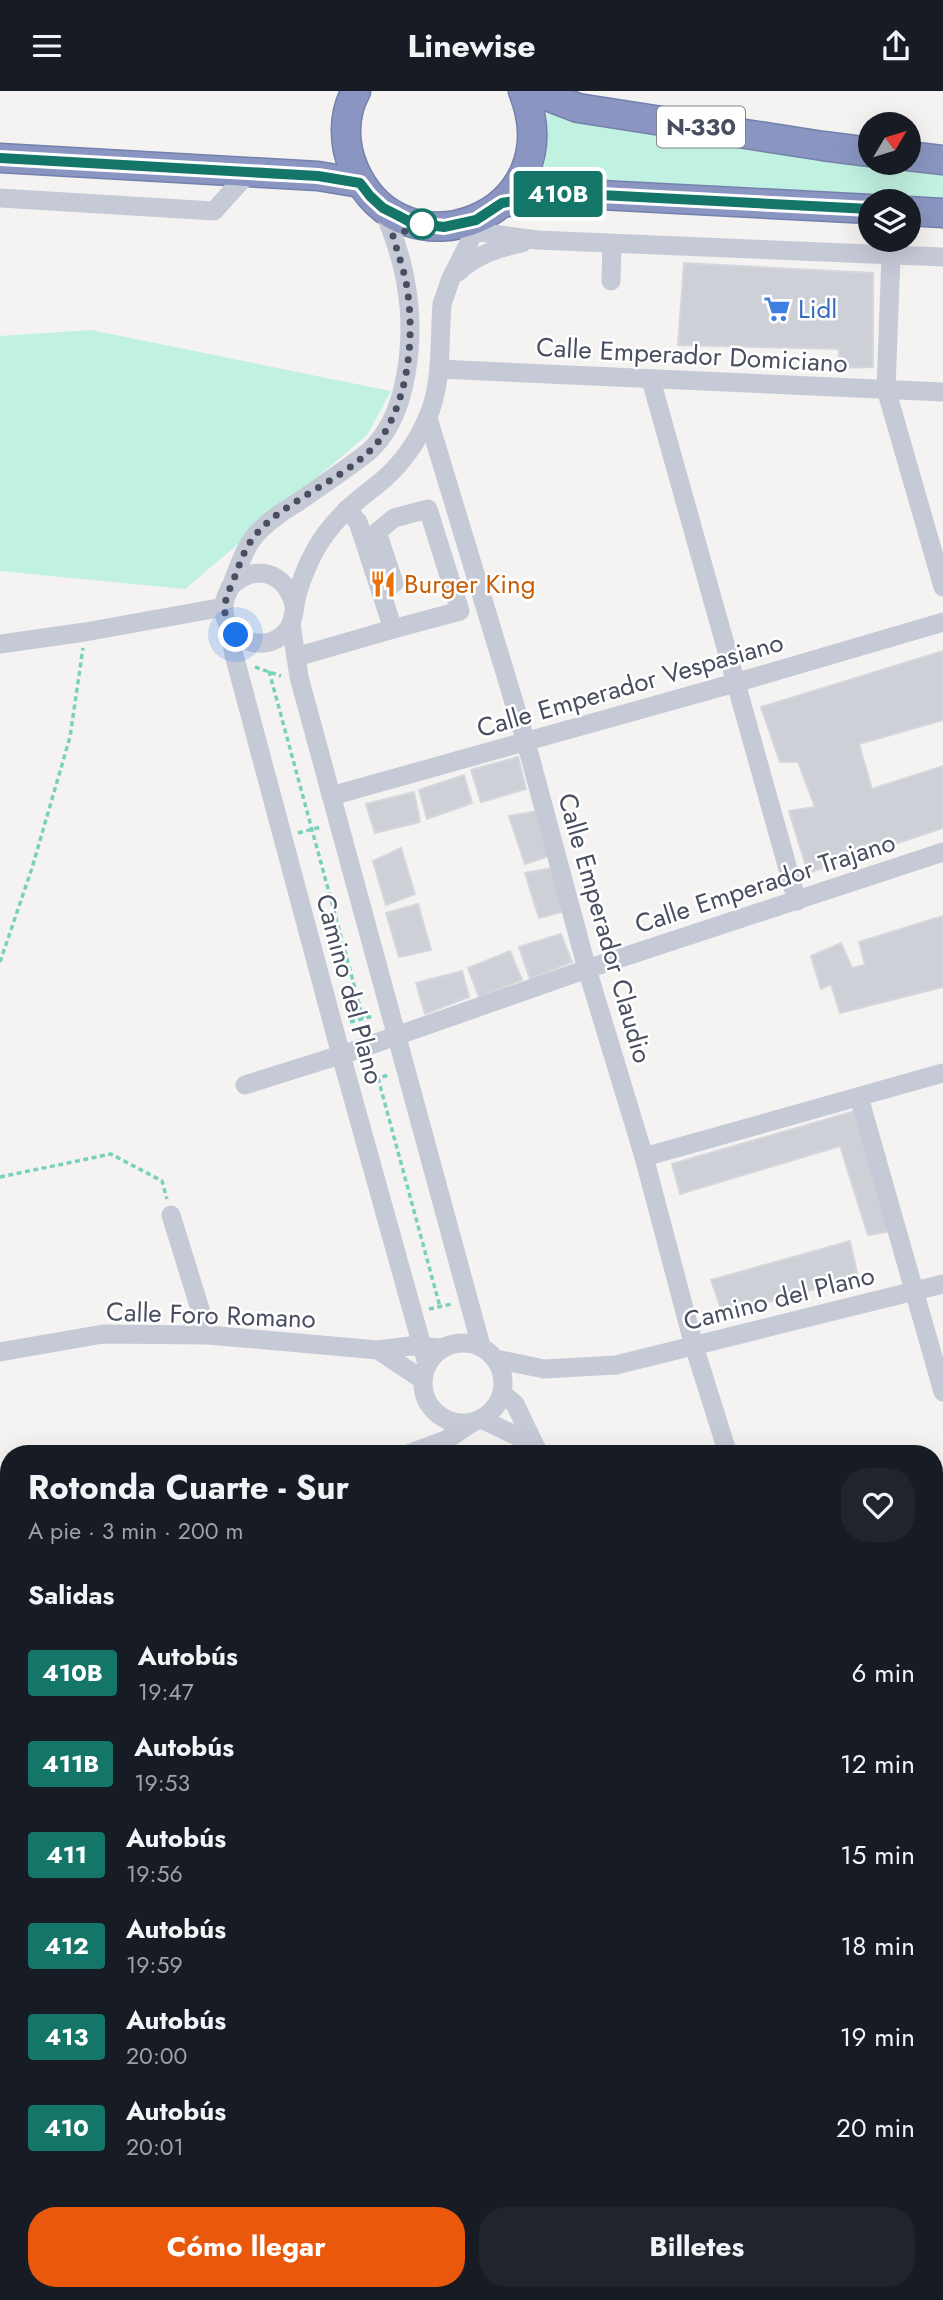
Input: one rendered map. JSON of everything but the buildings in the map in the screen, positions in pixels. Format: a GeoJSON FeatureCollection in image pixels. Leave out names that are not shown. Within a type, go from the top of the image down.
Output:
{"type":"FeatureCollection","features":[{"type":"Feature","properties":{"kind":"highway"},"geometry":{"type":"LineString","coordinates":[[356,91],[351,100],[345,128],[348,156],[360,183],[383,208],[412,223],[444,227],[469,225],[502,203],[519,184],[529,161],[534,135],[531,110],[523,91]]}},
{"type":"Feature","properties":{"kind":"highway","name":"N-330"},"geometry":{"type":"LineString","coordinates":[[534,91],[578,107],[858,150]]}},
{"type":"Feature","properties":{"kind":"highway"},"geometry":{"type":"LineString","coordinates":[[4,157],[318,176],[360,183]]}},
{"type":"Feature","properties":{"kind":"highway"},"geometry":{"type":"LineString","coordinates":[[921,157],[943,160]]}},
{"type":"Feature","properties":{"kind":"highway"},"geometry":{"type":"LineString","coordinates":[[502,203],[562,193],[858,208]]}},
{"type":"Feature","properties":{"kind":"highway"},"geometry":{"type":"LineString","coordinates":[[921,212],[943,213]]}},
{"type":"Feature","properties":{"kind":"street"},"geometry":{"type":"LineString","coordinates":[[0,198],[214,211],[249,172]]}},
{"type":"Feature","properties":{"kind":"street"},"geometry":{"type":"LineString","coordinates":[[383,208],[406,283],[410,329],[405,378],[394,417],[384,435],[370,451],[270,522],[253,538],[240,561],[224,607],[229,627],[245,641],[255,644],[276,639],[293,614],[304,575],[330,527],[347,509],[385,478],[415,443],[428,418],[437,387],[442,304],[460,261],[469,225],[537,240],[943,257]]}},
{"type":"Feature","properties":{"kind":"street"},"geometry":{"type":"LineString","coordinates":[[451,278],[469,262],[490,251],[537,240]]}},
{"type":"Feature","properties":{"kind":"street"},"geometry":{"type":"LineString","coordinates":[[611,281],[612,244]]}},
{"type":"Feature","properties":{"kind":"street"},"geometry":{"type":"LineString","coordinates":[[891,255],[886,390],[943,587]]}},
{"type":"Feature","properties":{"kind":"street","name":"Calle Emperador Domiciano"},"geometry":{"type":"LineString","coordinates":[[439,369],[943,392]]}},
{"type":"Feature","properties":{"kind":"street"},"geometry":{"type":"LineString","coordinates":[[651,380],[797,901]]}},
{"type":"Feature","properties":{"kind":"street","name":"Calle Emperador Claudio"},"geometry":{"type":"LineString","coordinates":[[428,418],[526,742],[587,969],[644,1157],[694,1346],[724,1445]]}},
{"type":"Feature","properties":{"kind":"street"},"geometry":{"type":"LineString","coordinates":[[347,509],[358,522],[393,629]]}},
{"type":"Feature","properties":{"kind":"street"},"geometry":{"type":"LineString","coordinates":[[297,667],[393,629],[460,611],[428,509],[394,518],[377,532],[394,583],[382,593]]}},
{"type":"Feature","properties":{"kind":"street"},"geometry":{"type":"LineString","coordinates":[[230,587],[250,574],[274,576],[284,583],[291,593],[293,614]]}},
{"type":"Feature","properties":{"kind":"street"},"geometry":{"type":"LineString","coordinates":[[0,644],[224,607]]}},
{"type":"Feature","properties":{"kind":"street","name":"Camino del Plano"},"geometry":{"type":"LineString","coordinates":[[293,614],[297,667],[404,1071],[481,1346]]}},
{"type":"Feature","properties":{"kind":"street","name":"Calle Emperador Vespasiano"},"geometry":{"type":"LineString","coordinates":[[331,796],[943,622]]}},
{"type":"Feature","properties":{"kind":"street","name":"Camino del Plano"},"geometry":{"type":"LineString","coordinates":[[229,627],[282,837],[424,1363]]}},
{"type":"Feature","properties":{"kind":"street","name":"Calle Emperador Trajano"},"geometry":{"type":"LineString","coordinates":[[245,1085],[943,852]]}},
{"type":"Feature","properties":{"kind":"street"},"geometry":{"type":"LineString","coordinates":[[644,1157],[943,1073]]}},
{"type":"Feature","properties":{"kind":"street"},"geometry":{"type":"LineString","coordinates":[[859,1097],[943,1392]]}},
{"type":"Feature","properties":{"kind":"street"},"geometry":{"type":"LineString","coordinates":[[171,1215],[208,1335]]}},
{"type":"Feature","properties":{"kind":"street","name":"Camino del Plano"},"geometry":{"type":"LineString","coordinates":[[496,1360],[544,1369],[616,1365],[943,1284]]}},
{"type":"Feature","properties":{"kind":"street","name":"Calle Foro Romano"},"geometry":{"type":"LineString","coordinates":[[0,1352],[103,1334],[208,1335],[378,1350],[424,1363]]}},
{"type":"Feature","properties":{"kind":"street","name":"Calle Foro Romano"},"geometry":{"type":"LineString","coordinates":[[424,1363],[442,1348],[457,1343],[481,1346]]}},
{"type":"Feature","properties":{"kind":"street"},"geometry":{"type":"LineString","coordinates":[[450,1445],[477,1420],[494,1409],[503,1392],[503,1375],[496,1360],[481,1346]]}},
{"type":"Feature","properties":{"kind":"street","name":"Calle Foro Romano"},"geometry":{"type":"LineString","coordinates":[[378,1350],[424,1363]]}},
{"type":"Feature","properties":{"kind":"street"},"geometry":{"type":"LineString","coordinates":[[424,1363],[426,1398],[438,1414],[447,1445]]}},
{"type":"Feature","properties":{"kind":"street","name":"Camino del Plano"},"geometry":{"type":"LineString","coordinates":[[503,1392],[544,1369]]}},
{"type":"Feature","properties":{"kind":"street"},"geometry":{"type":"LineString","coordinates":[[503,1392],[515,1404],[535,1445]]}},
{"type":"Feature","properties":{"kind":"street"},"geometry":{"type":"LineString","coordinates":[[438,1414],[455,1422],[477,1420],[515,1435],[529,1445]]}},
{"type":"Feature","properties":{"kind":"path"},"geometry":{"type":"LineString","coordinates":[[0,963],[32,868],[70,737],[85,632]]}},
{"type":"Feature","properties":{"kind":"path"},"geometry":{"type":"LineString","coordinates":[[236,662],[288,679],[297,667]]}},
{"type":"Feature","properties":{"kind":"path"},"geometry":{"type":"LineString","coordinates":[[269,671],[363,1018]]}},
{"type":"Feature","properties":{"kind":"path"},"geometry":{"type":"LineString","coordinates":[[282,837],[338,822]]}},
{"type":"Feature","properties":{"kind":"path"},"geometry":{"type":"LineString","coordinates":[[333,1026],[388,1011]]}},
{"type":"Feature","properties":{"kind":"path"},"geometry":{"type":"LineString","coordinates":[[349,1086],[404,1071]]}},
{"type":"Feature","properties":{"kind":"path"},"geometry":{"type":"LineString","coordinates":[[378,1078],[440,1307]]}},
{"type":"Feature","properties":{"kind":"path"},"geometry":{"type":"LineString","coordinates":[[0,1177],[111,1154],[162,1181],[171,1215]]}},
{"type":"Feature","properties":{"kind":"path"},"geometry":{"type":"LineString","coordinates":[[412,1313],[468,1300]]}},
{"type":"Feature","properties":{"kind":"green space"},"geometry":{"type":"Polygon","coordinates":[[[546,113],[858,161],[858,175],[921,175],[921,168],[943,170],[943,200],[921,199],[921,189],[858,189],[858,195],[561,177],[533,179],[541,164],[548,130],[546,113]]]}},
{"type":"Feature","properties":{"kind":"green space"},"geometry":{"type":"Polygon","coordinates":[[[91,330],[391,391],[367,435],[185,589],[0,571],[0,336],[91,330]]]}},
{"type":"Feature","properties":{"kind":"bus line","name":"410B"},"geometry":{"type":"LineString","coordinates":[[0,158],[318,176],[360,183],[383,208],[412,223],[444,227],[476,220],[502,203],[562,193],[858,208]]}},
{"type":"Feature","properties":{"kind":"place","name":"Lidl"},"geometry":{"type":"Point","coordinates":[777,309]}},
{"type":"Feature","properties":{"kind":"place","name":"Burger King"},"geometry":{"type":"Point","coordinates":[383,584]}},
{"type":"Feature","properties":{"kind":"route"},"geometry":{"type":"LineString","coordinates":[[236,635],[225,617],[225,600],[240,561],[253,538],[270,522],[370,451],[384,435],[394,417],[406,370],[410,329],[406,283],[393,236],[422,224]]}}]}
